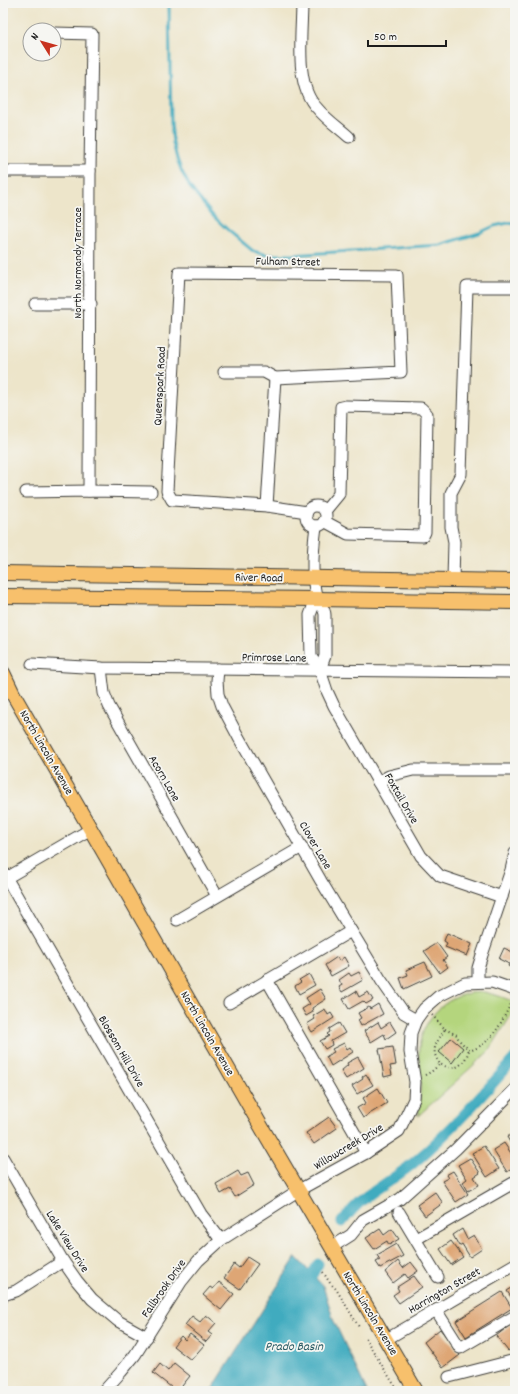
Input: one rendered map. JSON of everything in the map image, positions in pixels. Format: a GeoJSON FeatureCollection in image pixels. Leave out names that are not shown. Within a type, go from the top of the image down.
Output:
{"type":"FeatureCollection","features":[{"type":"Feature","properties":{"kind":"main road","name":"River Road"},"geometry":{"type":"LineString","coordinates":[[3,573],[515,581]]}},
{"type":"Feature","properties":{"kind":"main road","name":"River Road"},"geometry":{"type":"LineString","coordinates":[[3,596],[515,602]]}},
{"type":"Feature","properties":{"kind":"main road","name":"North Lincoln Avenue"},"geometry":{"type":"LineString","coordinates":[[3,673],[266,1135],[300,1190],[416,1391]]}},
{"type":"Feature","properties":{"kind":"street"},"geometry":{"type":"LineString","coordinates":[[302,3],[301,69],[306,90],[316,108],[349,138]]}},
{"type":"Feature","properties":{"kind":"street","name":"North Normandy Terrace"},"geometry":{"type":"LineString","coordinates":[[62,33],[92,34],[89,491]]}},
{"type":"Feature","properties":{"kind":"street"},"geometry":{"type":"LineString","coordinates":[[3,171],[90,171]]}},
{"type":"Feature","properties":{"kind":"street","name":"Fulham Street"},"geometry":{"type":"LineString","coordinates":[[178,273],[398,275],[401,372],[275,378]]}},
{"type":"Feature","properties":{"kind":"street","name":"Queenspark Road"},"geometry":{"type":"LineString","coordinates":[[178,273],[167,491],[172,500],[267,506]]}},
{"type":"Feature","properties":{"kind":"street"},"geometry":{"type":"LineString","coordinates":[[453,580],[454,542],[450,527],[451,493],[460,474],[467,287],[515,287]]}},
{"type":"Feature","properties":{"kind":"street"},"geometry":{"type":"LineString","coordinates":[[35,304],[91,304]]}},
{"type":"Feature","properties":{"kind":"street"},"geometry":{"type":"LineString","coordinates":[[224,372],[264,372],[275,378],[267,506],[307,512]]}},
{"type":"Feature","properties":{"kind":"street"},"geometry":{"type":"LineString","coordinates":[[320,670],[325,656],[325,610],[316,599],[312,578],[312,562],[322,519],[322,508],[316,506],[312,507],[307,512],[306,518],[311,524],[322,519],[339,494],[341,407],[421,408],[427,414],[425,532],[423,536],[348,534],[322,519]]}},
{"type":"Feature","properties":{"kind":"street"},"geometry":{"type":"LineString","coordinates":[[26,492],[151,492]]}},
{"type":"Feature","properties":{"kind":"street","name":"Foxtail Drive"},"geometry":{"type":"LineString","coordinates":[[316,599],[310,615],[311,657],[320,670],[334,706],[421,856],[440,876],[502,898]]}},
{"type":"Feature","properties":{"kind":"street"},"geometry":{"type":"LineString","coordinates":[[310,635],[325,636]]}},
{"type":"Feature","properties":{"kind":"street","name":"Primrose Lane"},"geometry":{"type":"LineString","coordinates":[[32,664],[101,668],[515,672]]}},
{"type":"Feature","properties":{"kind":"street","name":"Acorn Lane"},"geometry":{"type":"LineString","coordinates":[[101,668],[104,693],[109,706],[217,896]]}},
{"type":"Feature","properties":{"kind":"street","name":"Clover Lane"},"geometry":{"type":"LineString","coordinates":[[218,669],[216,681],[222,706],[302,847],[381,980],[404,1013],[416,1020]]}},
{"type":"Feature","properties":{"kind":"street"},"geometry":{"type":"LineString","coordinates":[[378,782],[389,776],[414,770],[515,770]]}},
{"type":"Feature","properties":{"kind":"street"},"geometry":{"type":"LineString","coordinates":[[4,877],[91,829]]}},
{"type":"Feature","properties":{"kind":"street"},"geometry":{"type":"LineString","coordinates":[[177,920],[302,847]]}},
{"type":"Feature","properties":{"kind":"street"},"geometry":{"type":"LineString","coordinates":[[478,982],[478,968],[482,954],[502,898],[515,853]]}},
{"type":"Feature","properties":{"kind":"street","name":"Blossom Hill Drive"},"geometry":{"type":"LineString","coordinates":[[4,877],[201,1214],[221,1240]]}},
{"type":"Feature","properties":{"kind":"street"},"geometry":{"type":"LineString","coordinates":[[228,1002],[351,931]]}},
{"type":"Feature","properties":{"kind":"street"},"geometry":{"type":"LineString","coordinates":[[266,980],[366,1153]]}},
{"type":"Feature","properties":{"kind":"street","name":"Willowcreek Drive"},"geometry":{"type":"LineString","coordinates":[[300,1190],[366,1153],[399,1131],[414,1099],[415,1082],[410,1052],[411,1033],[416,1020],[424,1009],[439,996],[465,983],[492,982],[514,995]]}},
{"type":"Feature","properties":{"kind":"street"},"geometry":{"type":"LineString","coordinates":[[332,1247],[351,1236],[363,1220],[400,1200],[456,1149],[515,1089]]}},
{"type":"Feature","properties":{"kind":"street","name":"Lake View Drive"},"geometry":{"type":"LineString","coordinates":[[3,1158],[62,1262],[92,1299],[118,1321],[146,1337]]}},
{"type":"Feature","properties":{"kind":"street"},"geometry":{"type":"LineString","coordinates":[[416,1239],[515,1182]]}},
{"type":"Feature","properties":{"kind":"street","name":"Fallbrook Drive"},"geometry":{"type":"LineString","coordinates":[[104,1391],[121,1372],[146,1337],[181,1282],[198,1261],[221,1240],[300,1190]]}},
{"type":"Feature","properties":{"kind":"street"},"geometry":{"type":"LineString","coordinates":[[399,1212],[438,1277]]}},
{"type":"Feature","properties":{"kind":"street"},"geometry":{"type":"LineString","coordinates":[[3,1295],[16,1291],[62,1262]]}},
{"type":"Feature","properties":{"kind":"street","name":"Harrington Street"},"geometry":{"type":"LineString","coordinates":[[387,1339],[515,1264]]}},
{"type":"Feature","properties":{"kind":"street"},"geometry":{"type":"LineString","coordinates":[[436,1310],[460,1348],[515,1316]]}},
{"type":"Feature","properties":{"kind":"street"},"geometry":{"type":"LineString","coordinates":[[449,1376],[515,1360]]}},
{"type":"Feature","properties":{"kind":"path"},"geometry":{"type":"LineString","coordinates":[[469,1051],[486,1043],[497,1031],[514,995]]}},
{"type":"Feature","properties":{"kind":"path"},"geometry":{"type":"LineString","coordinates":[[432,1014],[445,1030],[457,1035],[458,1040],[465,1045],[469,1051]]}},
{"type":"Feature","properties":{"kind":"path"},"geometry":{"type":"LineString","coordinates":[[445,1030],[438,1038],[434,1051],[440,1064],[452,1068],[460,1066],[466,1061],[469,1051]]}},
{"type":"Feature","properties":{"kind":"path"},"geometry":{"type":"LineString","coordinates":[[420,1076],[431,1072],[440,1064]]}},
{"type":"Feature","properties":{"kind":"path"},"geometry":{"type":"LineString","coordinates":[[323,1272],[330,1283],[336,1288],[359,1327]]}},
{"type":"Feature","properties":{"kind":"path"},"geometry":{"type":"LineString","coordinates":[[365,1338],[398,1391]]}},
{"type":"Feature","properties":{"kind":"green space"},"geometry":{"type":"Polygon","coordinates":[[[484,992],[500,996],[515,1003],[515,1009],[489,1051],[418,1116],[420,1100],[419,1049],[424,1030],[428,1022],[448,1001],[468,993],[484,992]]]}},
{"type":"Feature","properties":{"kind":"water","name":"Prado Basin"},"geometry":{"type":"Polygon","coordinates":[[[296,1257],[323,1286],[334,1321],[367,1391],[211,1391],[296,1257]]]}},
{"type":"Feature","properties":{"kind":"building"},"geometry":{"type":"Polygon","coordinates":[[[447,933],[472,944],[467,956],[445,947],[447,943],[444,941],[447,933]]]}},
{"type":"Feature","properties":{"kind":"building"},"geometry":{"type":"Polygon","coordinates":[[[437,943],[447,957],[443,960],[448,967],[440,973],[424,951],[437,943]]]}},
{"type":"Feature","properties":{"kind":"building"},"geometry":{"type":"Polygon","coordinates":[[[504,948],[515,953],[515,969],[499,959],[504,948]]]}},
{"type":"Feature","properties":{"kind":"building"},"geometry":{"type":"Polygon","coordinates":[[[337,957],[339,961],[344,957],[349,966],[331,976],[325,965],[337,957]]]}},
{"type":"Feature","properties":{"kind":"building"},"geometry":{"type":"Polygon","coordinates":[[[425,962],[432,976],[404,989],[400,978],[408,975],[406,970],[425,962]]]}},
{"type":"Feature","properties":{"kind":"building"},"geometry":{"type":"Polygon","coordinates":[[[359,972],[363,980],[342,992],[339,987],[342,985],[339,980],[349,973],[351,976],[359,972]]]}},
{"type":"Feature","properties":{"kind":"building"},"geometry":{"type":"Polygon","coordinates":[[[309,974],[315,985],[299,994],[295,986],[301,982],[299,980],[309,974]]]}},
{"type":"Feature","properties":{"kind":"building"},"geometry":{"type":"Polygon","coordinates":[[[320,989],[326,999],[312,1008],[313,1012],[306,1016],[302,1009],[310,1004],[306,998],[320,989]]]}},
{"type":"Feature","properties":{"kind":"building"},"geometry":{"type":"Polygon","coordinates":[[[356,991],[359,997],[368,992],[373,1000],[366,1004],[363,1001],[349,1009],[343,999],[356,991]]]}},
{"type":"Feature","properties":{"kind":"building"},"geometry":{"type":"Polygon","coordinates":[[[378,1004],[383,1014],[361,1026],[358,1020],[361,1018],[358,1013],[369,1007],[370,1009],[378,1004]]]}},
{"type":"Feature","properties":{"kind":"building"},"geometry":{"type":"Polygon","coordinates":[[[325,1009],[328,1015],[331,1013],[334,1018],[312,1032],[307,1024],[315,1019],[313,1016],[325,1009]]]}},
{"type":"Feature","properties":{"kind":"building"},"geometry":{"type":"Polygon","coordinates":[[[378,1022],[381,1028],[390,1022],[396,1032],[386,1039],[384,1034],[371,1042],[364,1031],[378,1022]]]}},
{"type":"Feature","properties":{"kind":"building"},"geometry":{"type":"Polygon","coordinates":[[[339,1023],[345,1033],[331,1041],[332,1045],[325,1049],[320,1041],[329,1036],[327,1034],[330,1032],[329,1029],[339,1023]]]}},
{"type":"Feature","properties":{"kind":"building"},"geometry":{"type":"Polygon","coordinates":[[[451,1038],[463,1048],[452,1063],[439,1052],[451,1038]]]}},
{"type":"Feature","properties":{"kind":"building"},"geometry":{"type":"Polygon","coordinates":[[[344,1043],[347,1049],[350,1047],[353,1052],[331,1066],[326,1056],[334,1052],[332,1049],[344,1043]]]}},
{"type":"Feature","properties":{"kind":"building"},"geometry":{"type":"Polygon","coordinates":[[[393,1047],[396,1065],[390,1066],[392,1075],[384,1077],[379,1049],[393,1047]]]}},
{"type":"Feature","properties":{"kind":"building"},"geometry":{"type":"Polygon","coordinates":[[[358,1057],[364,1068],[346,1079],[341,1071],[348,1065],[347,1063],[358,1057]]]}},
{"type":"Feature","properties":{"kind":"building"},"geometry":{"type":"Polygon","coordinates":[[[366,1074],[373,1085],[357,1094],[352,1086],[363,1079],[362,1077],[366,1074]]]}},
{"type":"Feature","properties":{"kind":"building"},"geometry":{"type":"Polygon","coordinates":[[[378,1088],[387,1103],[363,1118],[357,1108],[366,1103],[363,1098],[378,1088]]]}},
{"type":"Feature","properties":{"kind":"building"},"geometry":{"type":"Polygon","coordinates":[[[329,1117],[337,1128],[314,1144],[306,1133],[329,1117]]]}},
{"type":"Feature","properties":{"kind":"building"},"geometry":{"type":"Polygon","coordinates":[[[515,1132],[515,1151],[507,1137],[515,1132]]]}},
{"type":"Feature","properties":{"kind":"building"},"geometry":{"type":"Polygon","coordinates":[[[504,1143],[515,1159],[515,1167],[507,1172],[493,1150],[504,1143]]]}},
{"type":"Feature","properties":{"kind":"building"},"geometry":{"type":"Polygon","coordinates":[[[484,1146],[499,1169],[487,1177],[472,1153],[484,1146]]]}},
{"type":"Feature","properties":{"kind":"building"},"geometry":{"type":"Polygon","coordinates":[[[470,1158],[480,1173],[474,1177],[479,1185],[468,1191],[463,1182],[467,1179],[458,1165],[470,1158]]]}},
{"type":"Feature","properties":{"kind":"building"},"geometry":{"type":"Polygon","coordinates":[[[238,1171],[241,1176],[248,1173],[254,1185],[235,1197],[230,1189],[221,1194],[216,1184],[238,1171]]]}},
{"type":"Feature","properties":{"kind":"building"},"geometry":{"type":"Polygon","coordinates":[[[453,1171],[468,1194],[456,1202],[442,1181],[448,1178],[446,1175],[453,1171]]]}},
{"type":"Feature","properties":{"kind":"building"},"geometry":{"type":"Polygon","coordinates":[[[435,1192],[443,1203],[425,1216],[417,1205],[435,1192]]]}},
{"type":"Feature","properties":{"kind":"building"},"geometry":{"type":"Polygon","coordinates":[[[380,1229],[384,1235],[392,1229],[399,1239],[389,1245],[387,1241],[374,1249],[366,1238],[380,1229]]]}},
{"type":"Feature","properties":{"kind":"building"},"geometry":{"type":"Polygon","coordinates":[[[462,1229],[467,1239],[474,1235],[482,1249],[470,1257],[462,1244],[459,1246],[453,1235],[462,1229]]]}},
{"type":"Feature","properties":{"kind":"building"},"geometry":{"type":"Polygon","coordinates":[[[451,1241],[463,1257],[451,1265],[440,1249],[451,1241]]]}},
{"type":"Feature","properties":{"kind":"building"},"geometry":{"type":"Polygon","coordinates":[[[396,1244],[403,1256],[380,1268],[376,1262],[380,1260],[377,1255],[396,1244]]]}},
{"type":"Feature","properties":{"kind":"building"},"geometry":{"type":"Polygon","coordinates":[[[247,1257],[258,1264],[240,1289],[224,1278],[234,1264],[239,1268],[247,1257]]]}},
{"type":"Feature","properties":{"kind":"building"},"geometry":{"type":"Polygon","coordinates":[[[398,1261],[403,1268],[411,1262],[418,1271],[408,1278],[405,1274],[393,1283],[385,1272],[398,1261]]]}},
{"type":"Feature","properties":{"kind":"building"},"geometry":{"type":"Polygon","coordinates":[[[414,1276],[422,1287],[399,1303],[393,1295],[399,1291],[397,1287],[414,1276]]]}},
{"type":"Feature","properties":{"kind":"building"},"geometry":{"type":"Polygon","coordinates":[[[219,1282],[234,1294],[221,1310],[203,1295],[210,1287],[213,1289],[219,1282]]]}},
{"type":"Feature","properties":{"kind":"building"},"geometry":{"type":"Polygon","coordinates":[[[515,1286],[515,1303],[507,1291],[515,1286]]]}},
{"type":"Feature","properties":{"kind":"building"},"geometry":{"type":"Polygon","coordinates":[[[502,1292],[512,1308],[466,1337],[456,1321],[502,1292]]]}},
{"type":"Feature","properties":{"kind":"building"},"geometry":{"type":"Polygon","coordinates":[[[206,1315],[216,1323],[208,1332],[212,1335],[206,1342],[185,1325],[192,1316],[200,1322],[206,1315]]]}},
{"type":"Feature","properties":{"kind":"building"},"geometry":{"type":"Polygon","coordinates":[[[515,1321],[515,1346],[508,1351],[496,1336],[515,1321]]]}},
{"type":"Feature","properties":{"kind":"building"},"geometry":{"type":"Polygon","coordinates":[[[440,1329],[460,1355],[443,1368],[424,1342],[440,1329]]]}},
{"type":"Feature","properties":{"kind":"building"},"geometry":{"type":"Polygon","coordinates":[[[190,1334],[204,1345],[191,1360],[173,1346],[181,1336],[185,1340],[190,1334]]]}},
{"type":"Feature","properties":{"kind":"building"},"geometry":{"type":"Polygon","coordinates":[[[174,1363],[190,1376],[178,1391],[153,1373],[160,1364],[168,1371],[174,1363]]]}},
{"type":"Feature","properties":{"kind":"waterway"},"geometry":{"type":"LineString","coordinates":[[169,3],[171,123],[173,143],[177,159],[190,187],[213,216],[253,251],[267,255],[291,255],[440,245],[479,233],[494,226],[508,223],[515,224]]}},
{"type":"Feature","properties":{"kind":"waterway"},"geometry":{"type":"LineString","coordinates":[[342,1222],[353,1209],[371,1193],[405,1170],[443,1136],[515,1058]]}},
{"type":"Feature","properties":{"kind":"waterway"},"geometry":{"type":"LineString","coordinates":[[305,1288],[318,1264]]}}]}
